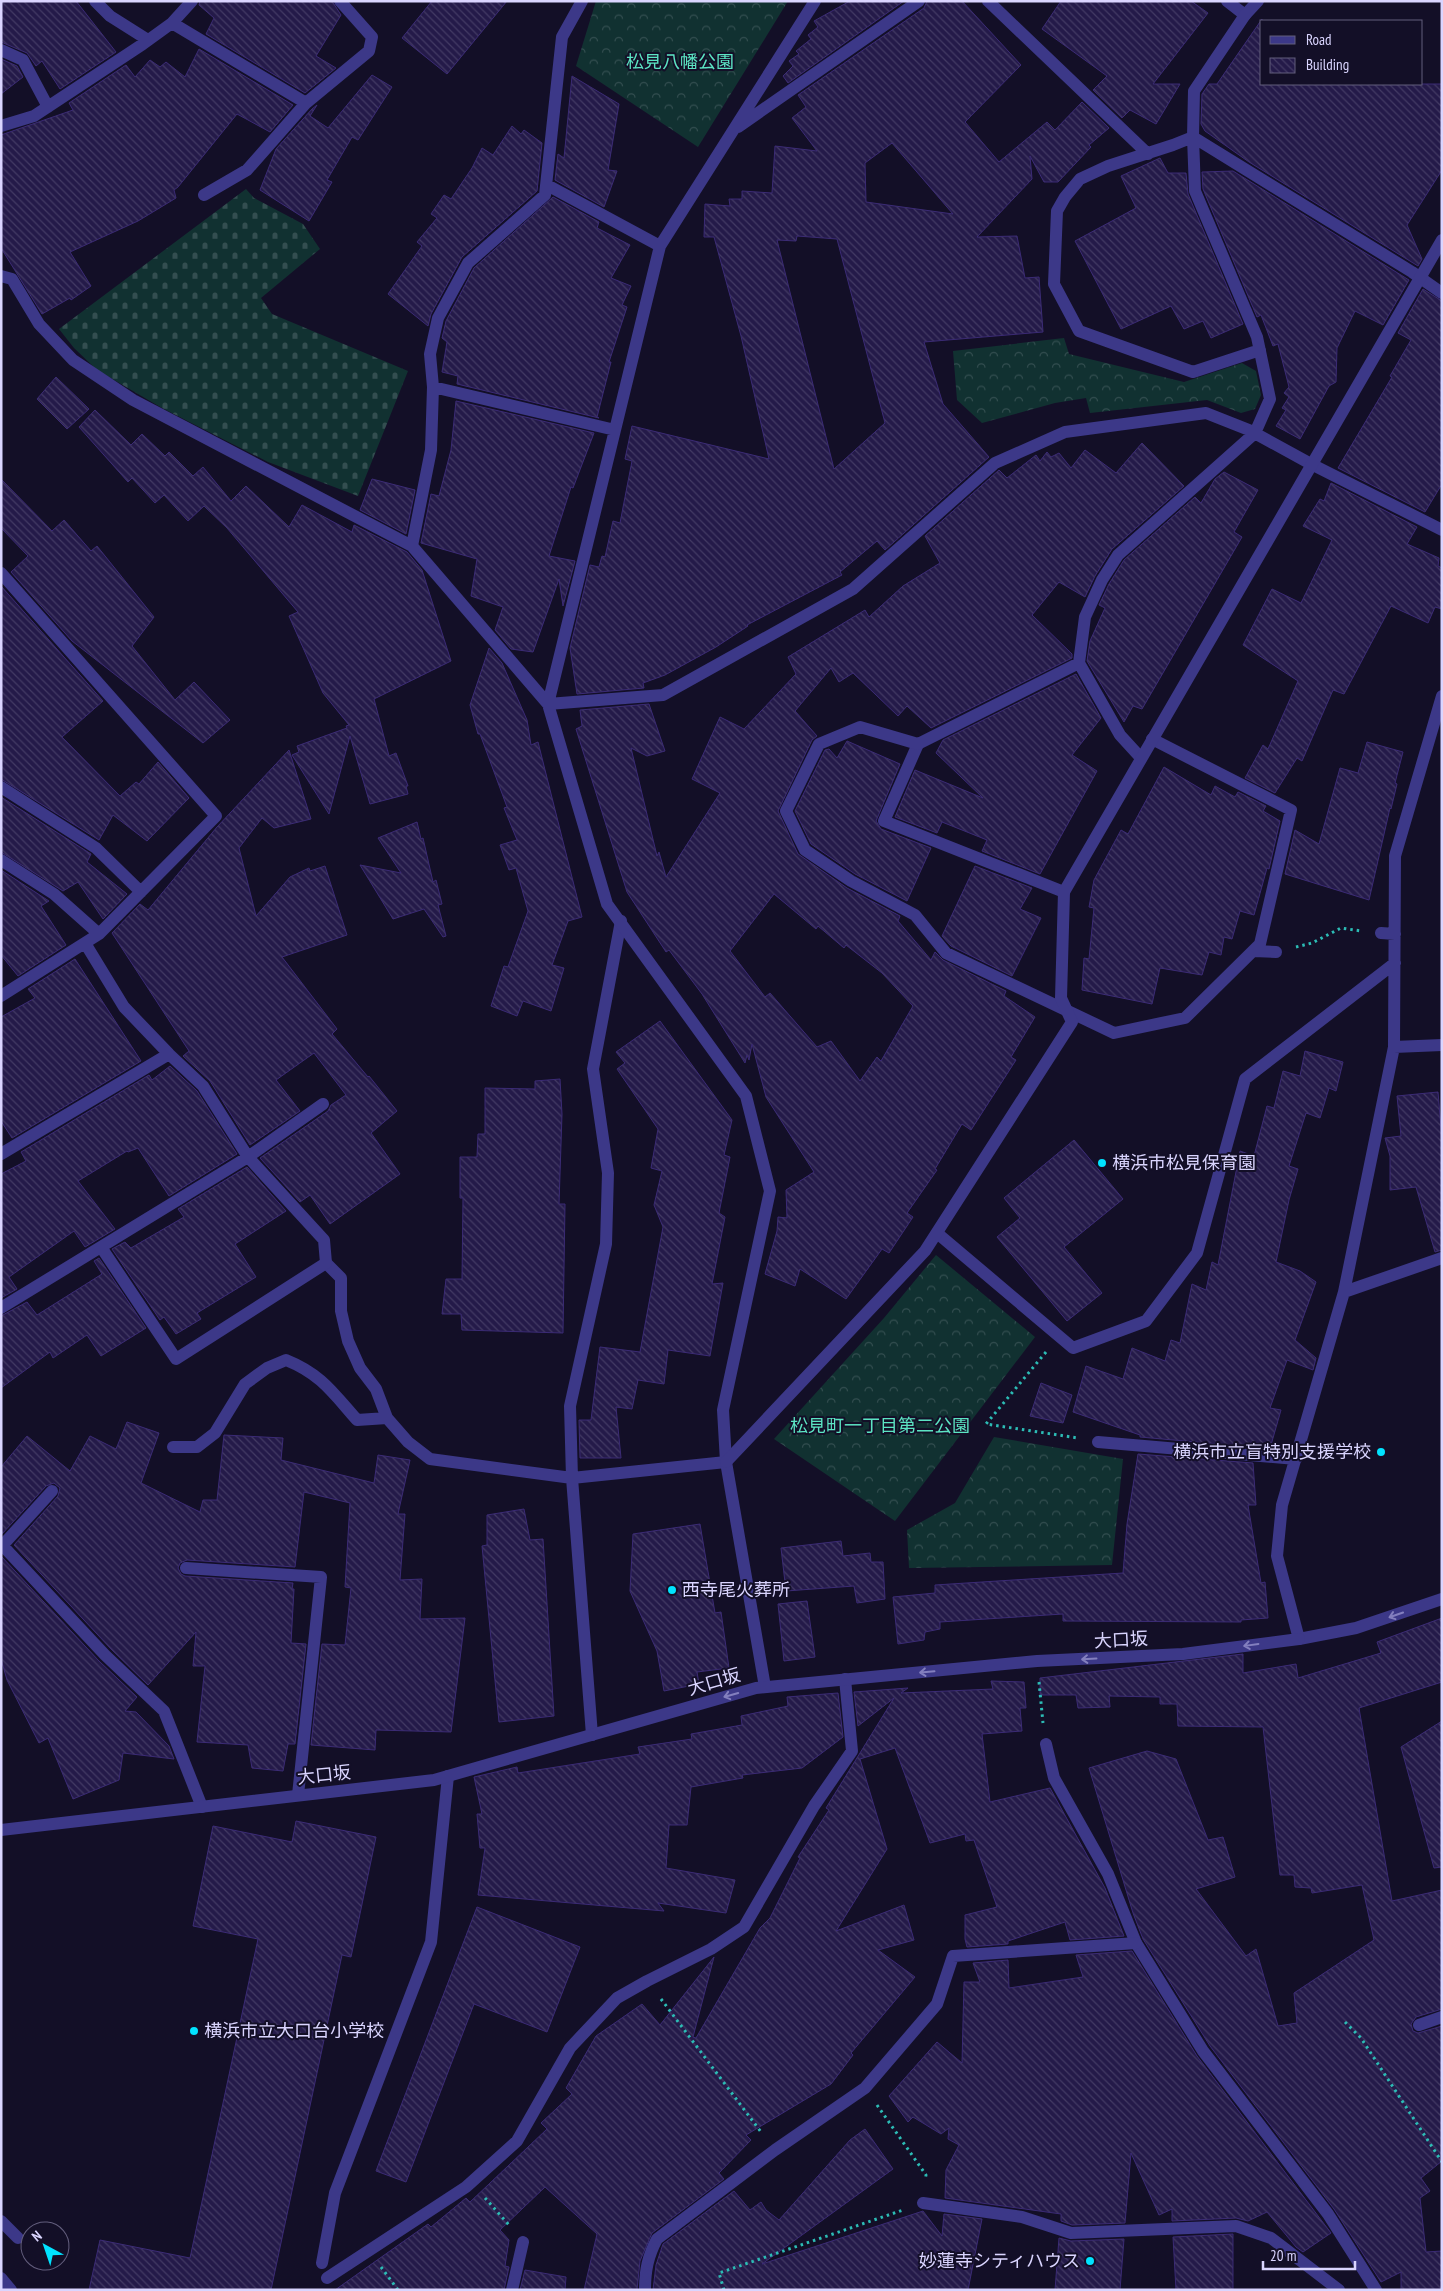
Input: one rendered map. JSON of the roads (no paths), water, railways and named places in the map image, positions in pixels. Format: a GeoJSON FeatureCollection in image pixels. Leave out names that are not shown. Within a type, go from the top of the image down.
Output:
{"type":"FeatureCollection","features":[{"type":"Feature","properties":{"kind":"street"},"geometry":{"type":"LineString","coordinates":[[95,1],[110,16],[148,40]]}},
{"type":"Feature","properties":{"kind":"street"},"geometry":{"type":"LineString","coordinates":[[1,126],[34,116],[48,107],[172,23],[192,1]]}},
{"type":"Feature","properties":{"kind":"street"},"geometry":{"type":"LineString","coordinates":[[204,195],[247,170],[306,103],[369,51],[372,37],[340,1]]}},
{"type":"Feature","properties":{"kind":"street"},"geometry":{"type":"LineString","coordinates":[[412,546],[431,450],[433,387],[430,354],[438,318],[468,263],[546,195],[562,37],[582,1]]}},
{"type":"Feature","properties":{"kind":"street"},"geometry":{"type":"LineString","coordinates":[[548,704],[660,246],[815,1]]}},
{"type":"Feature","properties":{"kind":"street"},"geometry":{"type":"LineString","coordinates":[[734,130],[919,1]]}},
{"type":"Feature","properties":{"kind":"street"},"geometry":{"type":"LineString","coordinates":[[988,1],[1148,154]]}},
{"type":"Feature","properties":{"kind":"street"},"geometry":{"type":"LineString","coordinates":[[1227,1],[1245,15]]}},
{"type":"Feature","properties":{"kind":"street"},"geometry":{"type":"LineString","coordinates":[[1141,758],[1120,736],[1079,662],[1085,617],[1102,580],[1118,555],[1256,433],[1270,399],[1257,337],[1195,191],[1193,137],[1194,91],[1245,15],[1258,1]]}},
{"type":"Feature","properties":{"kind":"street"},"geometry":{"type":"LineString","coordinates":[[172,23],[306,103]]}},
{"type":"Feature","properties":{"kind":"street"},"geometry":{"type":"LineString","coordinates":[[1,50],[23,60],[48,107]]}},
{"type":"Feature","properties":{"kind":"street"},"geometry":{"type":"LineString","coordinates":[[1193,137],[1148,154],[1108,166],[1080,179],[1065,197],[1057,211],[1054,284],[1079,331],[1193,372],[1260,350]]}},
{"type":"Feature","properties":{"kind":"street"},"geometry":{"type":"LineString","coordinates":[[1193,137],[1442,293]]}},
{"type":"Feature","properties":{"kind":"street"},"geometry":{"type":"LineString","coordinates":[[547,185],[660,246]]}},
{"type":"Feature","properties":{"kind":"street"},"geometry":{"type":"LineString","coordinates":[[85,944],[124,1007],[203,1086],[248,1157],[324,1240],[326,1263],[341,1278],[341,1310],[348,1341],[360,1368],[376,1389],[387,1418],[408,1442],[430,1459],[572,1478],[726,1462],[925,1251],[1072,1022],[1061,998],[1064,892],[1442,240]]}},
{"type":"Feature","properties":{"kind":"street"},"geometry":{"type":"LineString","coordinates":[[1,276],[12,279],[39,324],[73,360],[133,400],[412,546],[548,704],[607,904],[746,1096],[770,1191],[724,1410],[726,1462],[764,1687]]}},
{"type":"Feature","properties":{"kind":"street"},"geometry":{"type":"LineString","coordinates":[[433,387],[616,430]]}},
{"type":"Feature","properties":{"kind":"street"},"geometry":{"type":"LineString","coordinates":[[548,704],[663,695],[853,589],[995,462],[1065,432],[1206,413],[1256,433],[1311,464],[1442,530]]}},
{"type":"Feature","properties":{"kind":"street"},"geometry":{"type":"LineString","coordinates":[[1,572],[216,816],[99,934],[1,996]]}},
{"type":"Feature","properties":{"kind":"street"},"geometry":{"type":"LineString","coordinates":[[1064,892],[884,821],[918,744],[1079,662]]}},
{"type":"Feature","properties":{"kind":"street"},"geometry":{"type":"LineString","coordinates":[[1299,1639],[1278,1556],[1282,1505],[1344,1292],[1394,1047],[1395,856],[1442,696]]}},
{"type":"Feature","properties":{"kind":"street"},"geometry":{"type":"LineString","coordinates":[[918,744],[860,727],[819,744],[786,811],[804,850],[851,881],[915,915],[946,953],[1114,1033],[1185,1018],[1260,944],[1291,810],[1152,739]]}},
{"type":"Feature","properties":{"kind":"street"},"geometry":{"type":"LineString","coordinates":[[1,787],[96,848],[141,892]]}},
{"type":"Feature","properties":{"kind":"street"},"geometry":{"type":"LineString","coordinates":[[1,860],[54,894],[99,934]]}},
{"type":"Feature","properties":{"kind":"street"},"geometry":{"type":"LineString","coordinates":[[592,1735],[572,1478],[570,1406],[606,1244],[608,1173],[593,1070],[621,921]]}},
{"type":"Feature","properties":{"kind":"street"},"geometry":{"type":"LineString","coordinates":[[1381,933],[1395,934]]}},
{"type":"Feature","properties":{"kind":"street"},"geometry":{"type":"LineString","coordinates":[[1254,951],[1276,952]]}},
{"type":"Feature","properties":{"kind":"street"},"geometry":{"type":"LineString","coordinates":[[937,1233],[1073,1348],[1146,1321],[1197,1253],[1245,1079],[1395,963]]}},
{"type":"Feature","properties":{"kind":"street"},"geometry":{"type":"LineString","coordinates":[[1394,1047],[1442,1045]]}},
{"type":"Feature","properties":{"kind":"street"},"geometry":{"type":"LineString","coordinates":[[1,1154],[169,1054]]}},
{"type":"Feature","properties":{"kind":"street"},"geometry":{"type":"LineString","coordinates":[[1,1308],[248,1157],[323,1104]]}},
{"type":"Feature","properties":{"kind":"street"},"geometry":{"type":"LineString","coordinates":[[101,1247],[176,1359],[326,1263]]}},
{"type":"Feature","properties":{"kind":"street"},"geometry":{"type":"LineString","coordinates":[[1344,1292],[1442,1258]]}},
{"type":"Feature","properties":{"kind":"street"},"geometry":{"type":"LineString","coordinates":[[173,1447],[197,1447],[215,1433],[244,1384],[267,1368],[286,1360],[306,1368],[327,1385],[357,1420],[387,1418]]}},
{"type":"Feature","properties":{"kind":"street"},"geometry":{"type":"LineString","coordinates":[[1098,1442],[1296,1459]]}},
{"type":"Feature","properties":{"kind":"street"},"geometry":{"type":"LineString","coordinates":[[52,1491],[2,1546],[105,1655],[164,1711],[202,1807]]}},
{"type":"Feature","properties":{"kind":"street"},"geometry":{"type":"LineString","coordinates":[[186,1568],[321,1577],[298,1795]]}},
{"type":"Feature","properties":{"kind":"street","name":"大口坂"},"geometry":{"type":"LineString","coordinates":[[1,1830],[434,1780],[764,1687],[1037,1661],[1183,1654],[1299,1639],[1356,1628],[1442,1599]]}},
{"type":"Feature","properties":{"kind":"street"},"geometry":{"type":"LineString","coordinates":[[328,2278],[471,2182],[517,2142],[570,2048],[617,1998],[647,1980],[712,1948],[744,1927],[814,1806],[852,1751],[845,1679]]}},
{"type":"Feature","properties":{"kind":"street"},"geometry":{"type":"LineString","coordinates":[[1046,1744],[1054,1778],[1108,1874],[1136,1943],[1203,2051],[1328,2214],[1376,2290]]}},
{"type":"Feature","properties":{"kind":"street"},"geometry":{"type":"LineString","coordinates":[[322,2263],[335,2193],[431,1942],[448,1776]]}},
{"type":"Feature","properties":{"kind":"street"},"geometry":{"type":"LineString","coordinates":[[646,2290],[645,2274],[649,2254],[657,2239],[775,2150],[865,2088],[937,2004],[953,1956],[1136,1943]]}},
{"type":"Feature","properties":{"kind":"street"},"geometry":{"type":"LineString","coordinates":[[1419,2025],[1442,2016]]}},
{"type":"Feature","properties":{"kind":"street"},"geometry":{"type":"LineString","coordinates":[[923,2203],[1022,2217],[1071,2233],[1236,2226],[1271,2238],[1339,2290]]}},
{"type":"Feature","properties":{"kind":"street"},"geometry":{"type":"LineString","coordinates":[[1,2221],[18,2238]]}},
{"type":"Feature","properties":{"kind":"street"},"geometry":{"type":"LineString","coordinates":[[512,2290],[523,2242]]}},
{"type":"Feature","properties":{"kind":"street"},"geometry":{"type":"LineString","coordinates":[[1,2278],[11,2290]]}},
{"type":"Feature","properties":{"kind":"place","name":"横浜市松見保育園"},"geometry":{"type":"Point","coordinates":[1102,1163]}},
{"type":"Feature","properties":{"kind":"place","name":"横浜市立盲特別支援学校"},"geometry":{"type":"Point","coordinates":[1381,1452]}},
{"type":"Feature","properties":{"kind":"place","name":"西寺尾火葬所"},"geometry":{"type":"Point","coordinates":[672,1590]}},
{"type":"Feature","properties":{"kind":"place","name":"横浜市立大口台小学校"},"geometry":{"type":"Point","coordinates":[194,2031]}},
{"type":"Feature","properties":{"kind":"place","name":"妙蓮寺シティハウス"},"geometry":{"type":"Point","coordinates":[1090,2261]}},
{"type":"Feature","properties":{"kind":"park label","name":"松見八幡公園"},"geometry":{"type":"Point","coordinates":[680,62]}},
{"type":"Feature","properties":{"kind":"park label","name":"松見町一丁目第二公園"},"geometry":{"type":"Point","coordinates":[880,1426]}}]}
